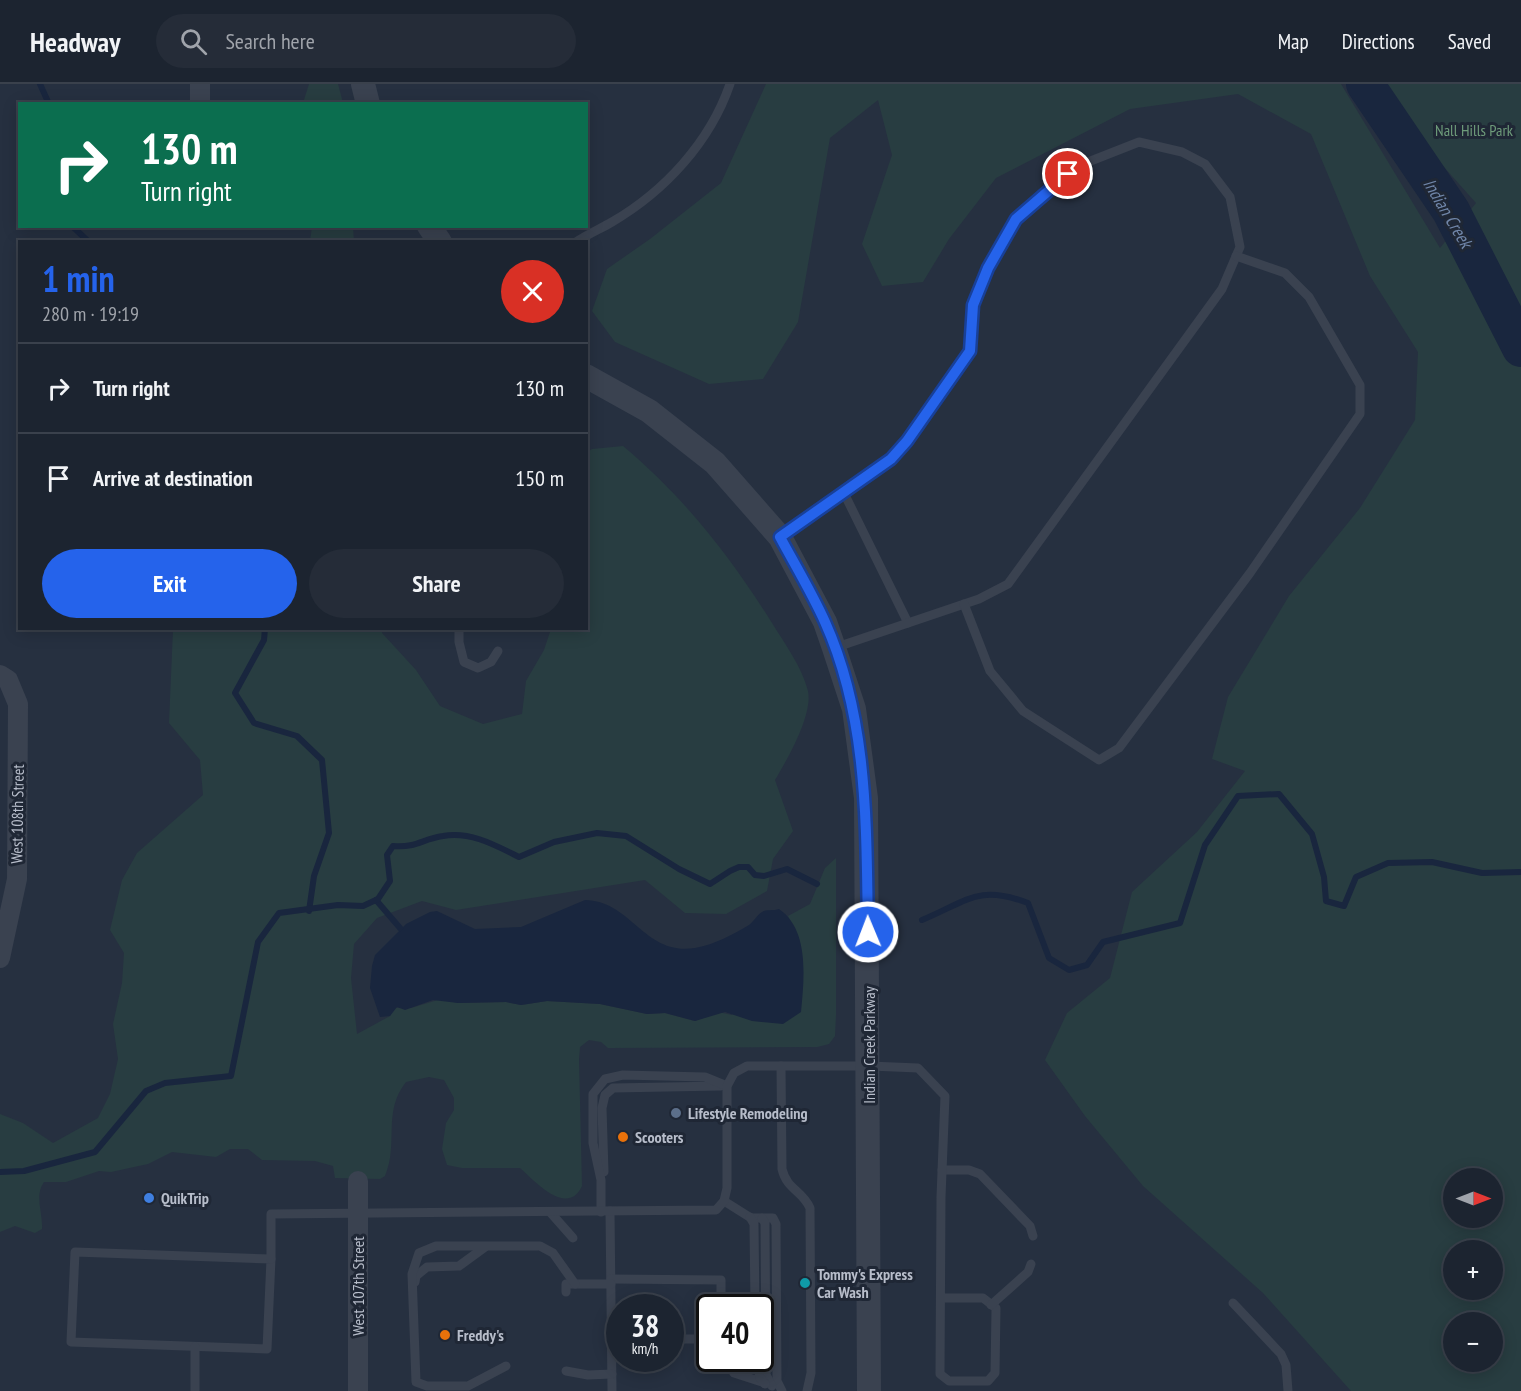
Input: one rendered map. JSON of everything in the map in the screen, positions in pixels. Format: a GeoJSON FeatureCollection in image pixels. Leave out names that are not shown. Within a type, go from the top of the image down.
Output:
{"type":"FeatureCollection","features":[{"type":"Feature","properties":{"kind":"street"},"geometry":{"type":"LineString","coordinates":[[200,84],[200,102]]}},
{"type":"Feature","properties":{"kind":"street"},"geometry":{"type":"LineString","coordinates":[[363,84],[368,102]]}},
{"type":"Feature","properties":{"kind":"street","name":"Indian Creek Parkway"},"geometry":{"type":"LineString","coordinates":[[588,377],[649,411],[715,463],[780,537],[825,622],[854,709],[866,798],[870,1066],[869,1391]]}},
{"type":"Feature","properties":{"kind":"street","name":"West 108th Street"},"geometry":{"type":"LineString","coordinates":[[0,675],[8,680],[18,704],[16,879],[0,958]]}},
{"type":"Feature","properties":{"kind":"street","name":"West 107th Street"},"geometry":{"type":"LineString","coordinates":[[358,1181],[358,1391]]}},
{"type":"Feature","properties":{"kind":"lane"},"geometry":{"type":"LineString","coordinates":[[579,240],[636,206],[670,176],[705,134],[730,84]]}},
{"type":"Feature","properties":{"kind":"lane"},"geometry":{"type":"LineString","coordinates":[[780,537],[891,459],[907,441],[970,351],[973,305],[988,268],[1016,219],[1053,185],[1083,164],[1139,142],[1182,152],[1204,164],[1230,197],[1240,247],[1222,289],[1008,584],[964,604],[834,648]]}},
{"type":"Feature","properties":{"kind":"lane"},"geometry":{"type":"LineString","coordinates":[[964,604],[990,671],[1023,711],[1099,760],[1119,748],[1250,573],[1360,414],[1360,385],[1309,297],[1286,273],[1236,256]]}},
{"type":"Feature","properties":{"kind":"lane"},"geometry":{"type":"LineString","coordinates":[[843,491],[908,623]]}},
{"type":"Feature","properties":{"kind":"lane"},"geometry":{"type":"LineString","coordinates":[[459,630],[459,642],[464,662],[478,668],[491,662],[498,651]]}},
{"type":"Feature","properties":{"kind":"lane"},"geometry":{"type":"LineString","coordinates":[[271,1259],[75,1252],[71,1342],[267,1349],[271,1259],[271,1214],[716,1210],[724,1201],[727,1086],[734,1073],[747,1066],[918,1068],[945,1096],[942,1170],[940,1374],[949,1381],[988,1381],[995,1373],[996,1308],[983,1298],[941,1298]]}},
{"type":"Feature","properties":{"kind":"lane"},"geometry":{"type":"LineString","coordinates":[[781,1066],[782,1169],[785,1181],[806,1198],[810,1208],[811,1373],[807,1391]]}},
{"type":"Feature","properties":{"kind":"lane"},"geometry":{"type":"LineString","coordinates":[[612,1294],[601,1181],[604,1173],[602,1108],[605,1095],[613,1088],[727,1086]]}},
{"type":"Feature","properties":{"kind":"lane"},"geometry":{"type":"LineString","coordinates":[[942,1170],[969,1170],[980,1174],[1030,1226],[1033,1236]]}},
{"type":"Feature","properties":{"kind":"lane"},"geometry":{"type":"LineString","coordinates":[[724,1201],[750,1217],[774,1218],[776,1224],[777,1381],[775,1388]]}},
{"type":"Feature","properties":{"kind":"lane"},"geometry":{"type":"LineString","coordinates":[[550,1212],[573,1238]]}},
{"type":"Feature","properties":{"kind":"lane"},"geometry":{"type":"LineString","coordinates":[[750,1217],[754,1224],[755,1294]]}},
{"type":"Feature","properties":{"kind":"lane"},"geometry":{"type":"LineString","coordinates":[[506,1366],[468,1386],[427,1386],[416,1382],[412,1290],[415,1260],[424,1250],[436,1246],[540,1246],[549,1249],[575,1284]]}},
{"type":"Feature","properties":{"kind":"lane"},"geometry":{"type":"LineString","coordinates":[[412,1290],[416,1276],[427,1267],[462,1265],[475,1252],[487,1246]]}},
{"type":"Feature","properties":{"kind":"lane"},"geometry":{"type":"LineString","coordinates":[[992,1305],[1028,1272],[1031,1264]]}},
{"type":"Feature","properties":{"kind":"lane"},"geometry":{"type":"LineString","coordinates":[[566,1292],[566,1284],[721,1280],[721,1294]]}},
{"type":"Feature","properties":{"kind":"lane"},"geometry":{"type":"LineString","coordinates":[[1233,1303],[1281,1354],[1288,1374],[1288,1391]]}},
{"type":"Feature","properties":{"kind":"lane"},"geometry":{"type":"LineString","coordinates":[[195,1347],[195,1391]]}},
{"type":"Feature","properties":{"kind":"lane"},"geometry":{"type":"LineString","coordinates":[[566,1371],[588,1375],[612,1374],[612,1391]]}},
{"type":"Feature","properties":{"kind":"lane"},"geometry":{"type":"LineString","coordinates":[[733,1372],[775,1388]]}},
{"type":"Feature","properties":{"kind":"lane"},"geometry":{"type":"LineString","coordinates":[[759,1372],[760,1378],[775,1388]]}},
{"type":"Feature","properties":{"kind":"green space"},"geometry":{"type":"Polygon","coordinates":[[[309,84],[338,84],[343,102],[303,102],[309,84]]]}},
{"type":"Feature","properties":{"kind":"green space","name":"Nall Hills Park"},"geometry":{"type":"Polygon","coordinates":[[[766,84],[1341,84],[1440,248],[1476,203],[1410,129],[1387,84],[1521,84],[1521,1391],[1351,1391],[1263,1293],[1143,1186],[1085,1116],[1045,1060],[1067,1013],[1110,978],[1132,892],[1197,832],[1245,771],[1212,759],[1228,697],[1289,596],[1360,508],[1415,420],[1418,352],[1370,276],[1311,134],[1238,94],[1130,109],[996,178],[949,239],[923,282],[882,286],[862,244],[892,155],[878,100],[830,138],[798,322],[763,379],[709,384],[615,342],[592,311],[607,269],[650,239],[721,183],[766,84]]]}},
{"type":"Feature","properties":{"kind":"green space"},"geometry":{"type":"Polygon","coordinates":[[[312,228],[353,228],[354,240],[310,240],[312,228]]]}},
{"type":"Feature","properties":{"kind":"green space"},"geometry":{"type":"Polygon","coordinates":[[[623,446],[666,486],[705,528],[740,574],[797,664],[808,691],[807,712],[792,749],[775,780],[793,831],[773,859],[767,891],[726,914],[685,913],[645,880],[456,910],[422,901],[377,918],[354,944],[351,978],[357,1034],[390,1016],[394,1008],[411,1008],[441,999],[458,1003],[506,1002],[521,1005],[547,1001],[600,1004],[647,1014],[665,1013],[695,1021],[718,1012],[732,1015],[800,942],[788,916],[810,904],[825,868],[836,858],[836,1015],[835,1036],[829,1044],[817,1047],[608,1048],[601,1042],[589,1040],[580,1047],[579,1059],[582,1186],[576,1195],[568,1198],[559,1198],[551,1194],[520,1168],[462,1168],[447,1165],[442,1149],[446,1123],[454,1110],[454,1098],[444,1080],[429,1077],[406,1082],[399,1093],[392,1116],[389,1164],[385,1176],[380,1179],[335,1178],[333,1166],[315,1161],[262,1160],[248,1149],[230,1149],[216,1157],[172,1152],[148,1164],[111,1172],[99,1171],[66,1182],[44,1182],[39,1199],[42,1229],[35,1233],[15,1226],[0,1232],[0,1114],[23,1123],[53,1143],[98,1118],[110,1094],[118,1059],[113,1024],[122,983],[124,953],[110,930],[122,880],[137,853],[203,795],[200,760],[169,723],[173,630],[381,630],[416,670],[440,706],[483,724],[522,714],[526,681],[544,650],[551,630],[588,630],[588,451],[623,446]]]}},
{"type":"Feature","properties":{"kind":"water"},"geometry":{"type":"Polygon","coordinates":[[[585,900],[615,909],[650,937],[678,948],[695,948],[717,942],[749,925],[764,911],[779,909],[796,929],[803,956],[801,1012],[783,1024],[752,1021],[725,1012],[695,1021],[665,1013],[647,1014],[600,1004],[547,1001],[521,1005],[506,1002],[458,1003],[433,1000],[405,1010],[397,1007],[390,1016],[380,1017],[370,988],[375,955],[406,924],[437,911],[475,929],[521,927],[585,900]]]}},
{"type":"Feature","properties":{"kind":"waterway"},"geometry":{"type":"LineString","coordinates":[[40,84],[48,102]]}},
{"type":"Feature","properties":{"kind":"waterway","name":"Indian Creek"},"geometry":{"type":"LineString","coordinates":[[1365,84],[1451,211],[1521,348]]}},
{"type":"Feature","properties":{"kind":"waterway"},"geometry":{"type":"LineString","coordinates":[[74,228],[87,240]]}},
{"type":"Feature","properties":{"kind":"waterway"},"geometry":{"type":"LineString","coordinates":[[265,630],[264,640],[235,693],[254,723],[297,736],[322,760],[329,833],[314,876],[309,911]]}},
{"type":"Feature","properties":{"kind":"waterway"},"geometry":{"type":"LineString","coordinates":[[922,920],[973,897],[985,895],[1011,897],[1028,903],[1049,958],[1069,970],[1087,965],[1103,942],[1180,923],[1205,845],[1238,796],[1279,794],[1312,834],[1324,877],[1326,901],[1344,906],[1356,877],[1388,863],[1432,862],[1482,873],[1521,872]]}},
{"type":"Feature","properties":{"kind":"waterway"},"geometry":{"type":"LineString","coordinates":[[0,1172],[24,1171],[95,1152],[146,1091],[165,1083],[231,1076],[258,942],[279,913],[338,905],[363,906],[378,899],[390,881],[387,855],[393,846],[408,846],[436,837],[463,835],[482,840],[519,857],[554,842],[597,833],[626,836],[679,869],[710,884],[739,867],[748,867],[755,875],[764,876],[787,869],[817,884]]}},
{"type":"Feature","properties":{"kind":"waterway"},"geometry":{"type":"LineString","coordinates":[[376,900],[400,928]]}},
{"type":"Feature","properties":{"kind":"place","name":"Lifestyle Remodeling"},"geometry":{"type":"Point","coordinates":[676,1113]}},
{"type":"Feature","properties":{"kind":"place","name":"Scooters"},"geometry":{"type":"Point","coordinates":[623,1137]}},
{"type":"Feature","properties":{"kind":"place","name":"QuikTrip"},"geometry":{"type":"Point","coordinates":[149,1198]}},
{"type":"Feature","properties":{"kind":"place","name":"Tommy's Express Car Wash"},"geometry":{"type":"Point","coordinates":[805,1283]}},
{"type":"Feature","properties":{"kind":"place","name":"Freddy's"},"geometry":{"type":"Point","coordinates":[445,1335]}},
{"type":"Feature","properties":{"kind":"route"},"geometry":{"type":"LineString","coordinates":[[868,932],[866,798],[854,709],[825,622],[780,537],[891,459],[907,441],[970,351],[973,305],[988,268],[1016,219],[1068,174]]}}]}
